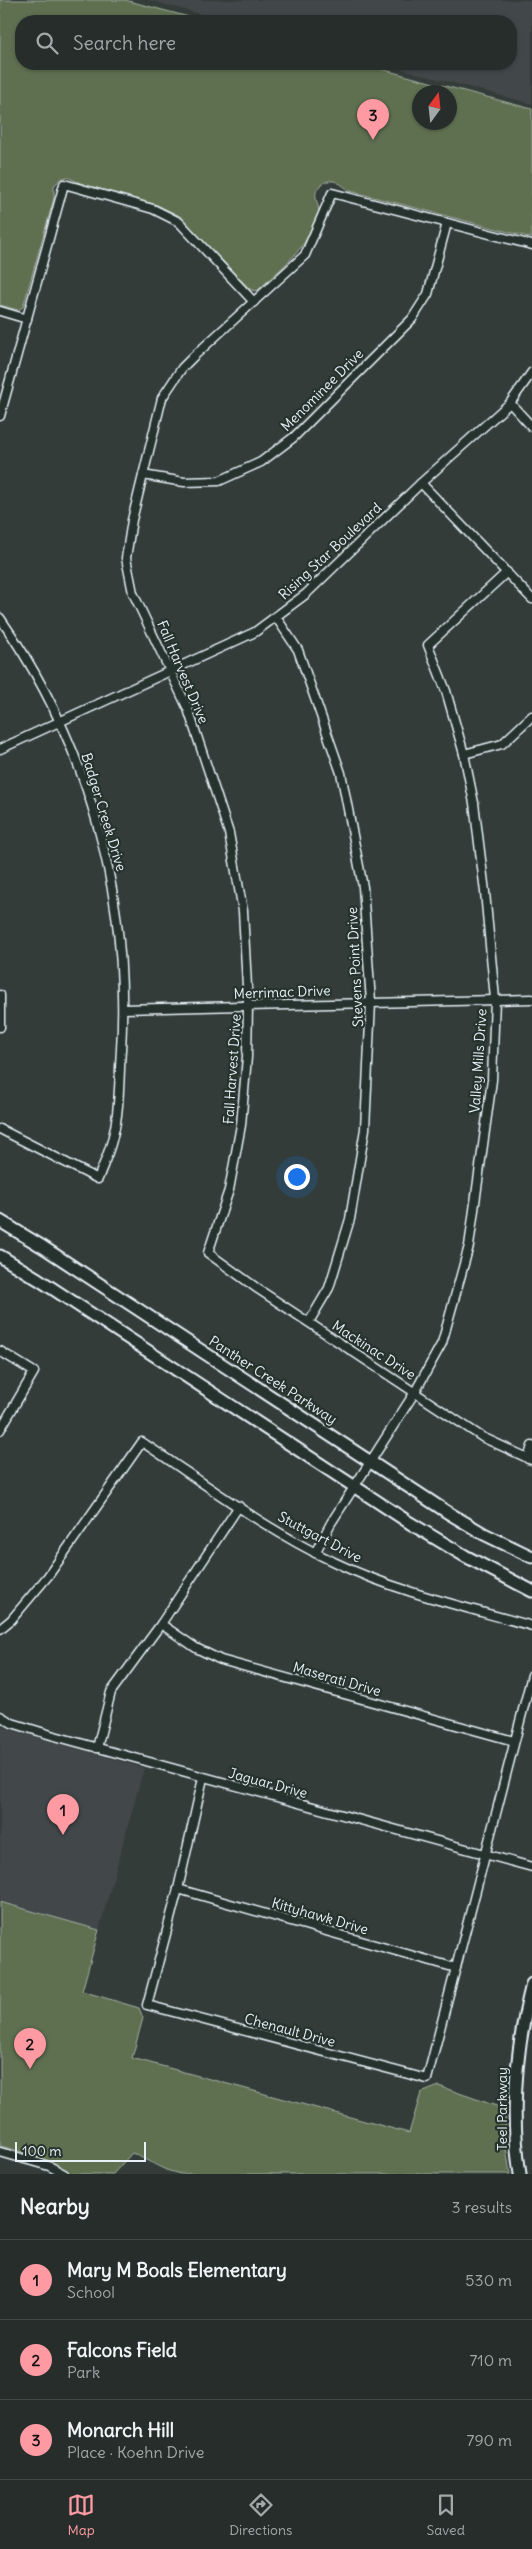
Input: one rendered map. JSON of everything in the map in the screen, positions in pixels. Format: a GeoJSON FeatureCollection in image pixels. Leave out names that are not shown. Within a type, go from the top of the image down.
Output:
{"type":"FeatureCollection","features":[{"type":"Feature","properties":{"kind":"main road","name":"Panther Creek Parkway"},"geometry":{"type":"LineString","coordinates":[[0,1221],[44,1247],[454,1517],[532,1557]]}},
{"type":"Feature","properties":{"kind":"main road"},"geometry":{"type":"LineString","coordinates":[[0,1256],[355,1487],[465,1556],[532,1591]]}},
{"type":"Feature","properties":{"kind":"main road","name":"Teel Parkway"},"geometry":{"type":"LineString","coordinates":[[520,2174],[514,2140],[515,2072],[532,1984]]}},
{"type":"Feature","properties":{"kind":"street"},"geometry":{"type":"LineString","coordinates":[[0,416],[64,184],[153,209],[179,222],[254,302]]}},
{"type":"Feature","properties":{"kind":"street","name":"Fall Harvest Drive"},"geometry":{"type":"LineString","coordinates":[[208,1252],[229,1190],[241,1126],[247,1057],[248,1006],[243,911],[229,833],[188,709],[133,593],[126,558],[157,414],[162,398],[170,383],[194,356],[305,255],[332,193],[447,222]]}},
{"type":"Feature","properties":{"kind":"street"},"geometry":{"type":"LineString","coordinates":[[447,222],[532,244]]}},
{"type":"Feature","properties":{"kind":"street","name":"Menominee Drive"},"geometry":{"type":"LineString","coordinates":[[143,475],[184,482],[219,481],[261,462],[294,437],[412,319],[428,294],[447,222]]}},
{"type":"Feature","properties":{"kind":"street"},"geometry":{"type":"LineString","coordinates":[[0,311],[27,319]]}},
{"type":"Feature","properties":{"kind":"street","name":"Rising Star Boulevard"},"geometry":{"type":"LineString","coordinates":[[0,750],[255,632],[306,594],[421,483],[510,403],[532,372]]}},
{"type":"Feature","properties":{"kind":"street"},"geometry":{"type":"LineString","coordinates":[[510,403],[532,427]]}},
{"type":"Feature","properties":{"kind":"street"},"geometry":{"type":"LineString","coordinates":[[421,483],[532,599]]}},
{"type":"Feature","properties":{"kind":"street","name":"Valley Mills Drive"},"geometry":{"type":"LineString","coordinates":[[315,1553],[415,1392],[442,1343],[469,1246],[492,1080],[495,999],[474,803],[464,754],[446,691],[428,645],[507,572]]}},
{"type":"Feature","properties":{"kind":"street","name":"Stevens Point Drive"},"geometry":{"type":"LineString","coordinates":[[276,617],[298,650],[341,773],[364,887],[372,1002],[365,1129],[350,1219],[329,1288],[309,1322]]}},
{"type":"Feature","properties":{"kind":"street","name":"Badger Creek Drive"},"geometry":{"type":"LineString","coordinates":[[0,618],[20,646],[60,722],[86,788],[107,857],[119,924],[123,1009],[114,1136],[98,1179],[0,1129]]}},
{"type":"Feature","properties":{"kind":"street"},"geometry":{"type":"LineString","coordinates":[[464,754],[502,744],[532,716]]}},
{"type":"Feature","properties":{"kind":"street"},"geometry":{"type":"LineString","coordinates":[[0,995],[0,1028]]}},
{"type":"Feature","properties":{"kind":"street","name":"Merrimac Drive"},"geometry":{"type":"LineString","coordinates":[[123,1009],[532,999]]}},
{"type":"Feature","properties":{"kind":"street","name":"Mackinac Drive"},"geometry":{"type":"LineString","coordinates":[[208,1252],[482,1437],[530,1459]]}},
{"type":"Feature","properties":{"kind":"street"},"geometry":{"type":"LineString","coordinates":[[0,1351],[34,1372],[0,1430]]}},
{"type":"Feature","properties":{"kind":"street","name":"Stuttgart Drive"},"geometry":{"type":"LineString","coordinates":[[0,1629],[11,1620],[48,1576],[142,1442],[315,1553],[359,1573],[410,1592],[532,1626]]}},
{"type":"Feature","properties":{"kind":"street"},"geometry":{"type":"LineString","coordinates":[[530,1459],[532,1446]]}},
{"type":"Feature","properties":{"kind":"street"},"geometry":{"type":"LineString","coordinates":[[97,1748],[111,1692],[160,1624],[239,1506]]}},
{"type":"Feature","properties":{"kind":"street","name":"Maserati Drive"},"geometry":{"type":"LineString","coordinates":[[160,1624],[196,1648],[221,1660],[514,1742]]}},
{"type":"Feature","properties":{"kind":"street"},"geometry":{"type":"LineString","coordinates":[[456,1968],[532,1675]]}},
{"type":"Feature","properties":{"kind":"street","name":"Jaguar Drive"},"geometry":{"type":"LineString","coordinates":[[0,1716],[12,1723],[97,1748],[532,1867]]}},
{"type":"Feature","properties":{"kind":"street"},"geometry":{"type":"LineString","coordinates":[[178,1889],[203,1778]]}},
{"type":"Feature","properties":{"kind":"street","name":"Kittyhawk Drive"},"geometry":{"type":"LineString","coordinates":[[178,1889],[456,1968]]}},
{"type":"Feature","properties":{"kind":"street","name":"Chenault Drive"},"geometry":{"type":"LineString","coordinates":[[178,1889],[147,2005],[427,2078],[456,1968]]}},
{"type":"Feature","properties":{"kind":"street"},"geometry":{"type":"LineString","coordinates":[[0,2152],[49,2166],[64,2174]]}},
{"type":"Feature","properties":{"kind":"shaded area"},"geometry":{"type":"Polygon","coordinates":[[[148,0],[532,0],[532,104],[404,70],[517,70],[517,15],[204,15],[148,0]]]}},
{"type":"Feature","properties":{"kind":"shaded area"},"geometry":{"type":"Polygon","coordinates":[[[0,1726],[144,1768],[99,1930],[0,1902],[0,1726]]]}},
{"type":"Feature","properties":{"kind":"green space"},"geometry":{"type":"Polygon","coordinates":[[[0,0],[125,0],[181,15],[15,15],[15,70],[385,70],[441,85],[412,85],[412,130],[457,130],[457,89],[532,109],[532,238],[350,191],[337,182],[330,181],[322,184],[316,191],[319,214],[310,234],[290,260],[257,291],[251,290],[178,215],[157,205],[85,185],[67,177],[60,179],[54,186],[54,198],[23,307],[18,310],[0,305],[0,0]]]}},
{"type":"Feature","properties":{"kind":"green space"},"geometry":{"type":"Polygon","coordinates":[[[0,1902],[99,1930],[82,1991],[139,2008],[143,2018],[132,2058],[409,2133],[421,2093],[439,2086],[505,2109],[506,2148],[510,2174],[180,2174],[166,2170],[132,2153],[113,2174],[69,2174],[37,2156],[0,2146],[0,1902]]]}},
{"type":"Feature","properties":{"kind":"place","name":"Monarch Hill"},"geometry":{"type":"Point","coordinates":[373,140]}},
{"type":"Feature","properties":{"kind":"place","name":"Mary M Boals Elementary"},"geometry":{"type":"Point","coordinates":[63,1835]}},
{"type":"Feature","properties":{"kind":"place","name":"Falcons Field"},"geometry":{"type":"Point","coordinates":[30,2069]}}]}
